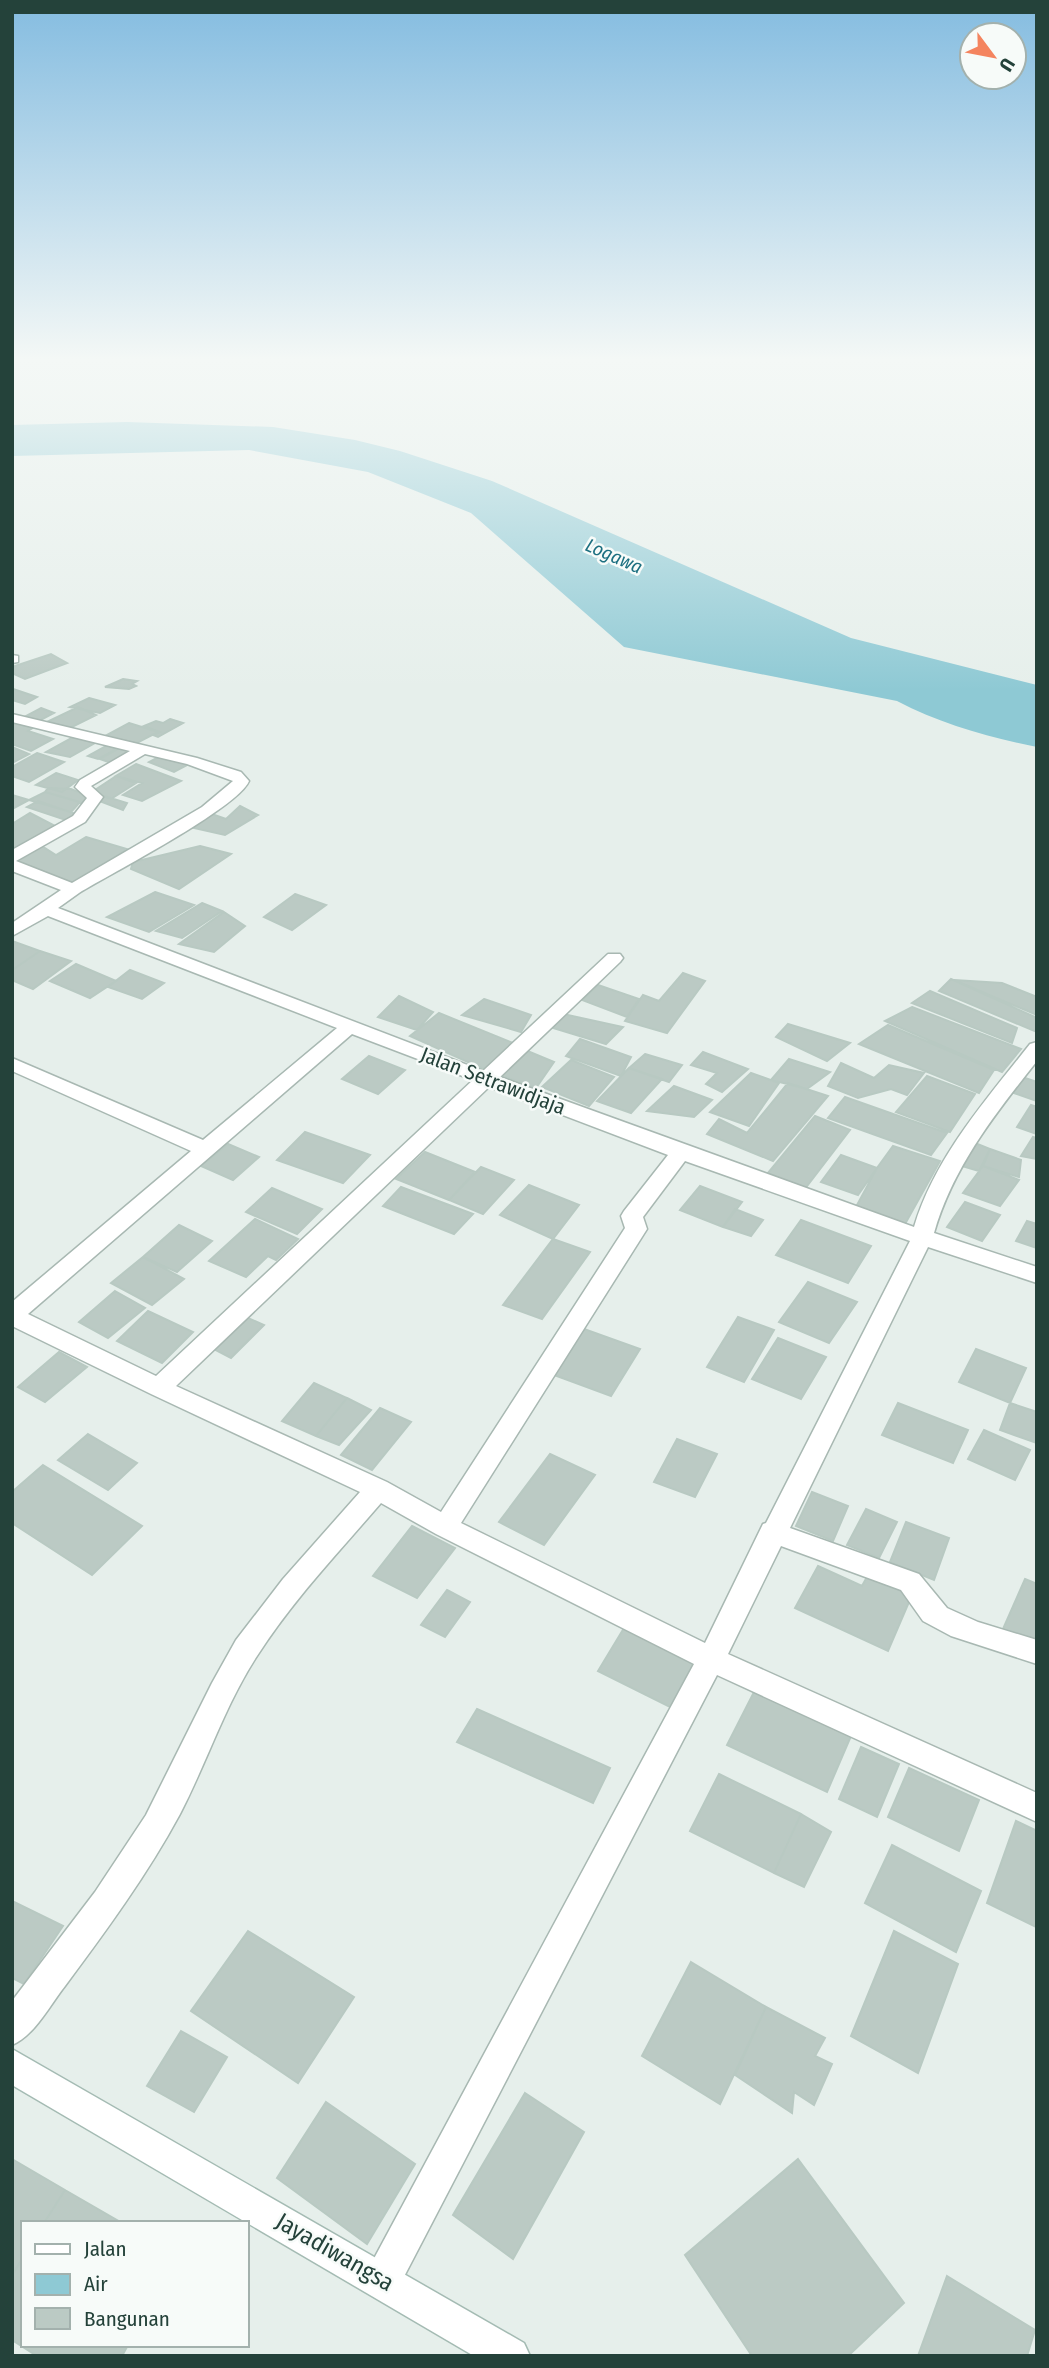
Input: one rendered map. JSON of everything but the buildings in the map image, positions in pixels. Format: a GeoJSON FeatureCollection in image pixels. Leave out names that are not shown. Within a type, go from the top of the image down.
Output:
{"type":"FeatureCollection","features":[{"type":"Feature","properties":{"kind":"street"},"geometry":{"type":"LineString","coordinates":[[12,718],[145,748],[236,775],[241,780],[239,786],[207,810],[73,889],[12,931]]}},
{"type":"Feature","properties":{"kind":"street"},"geometry":{"type":"LineString","coordinates":[[12,857],[79,819],[95,797],[83,787],[85,783],[94,775],[145,748]]}},
{"type":"Feature","properties":{"kind":"street"},"geometry":{"type":"LineString","coordinates":[[12,865],[73,889]]}},
{"type":"Feature","properties":{"kind":"street","name":"Jalan Setrawidjaja"},"geometry":{"type":"LineString","coordinates":[[46,909],[351,1024],[486,1080],[922,1238],[1037,1275]]}},
{"type":"Feature","properties":{"kind":"street"},"geometry":{"type":"LineString","coordinates":[[159,1388],[614,958]]}},
{"type":"Feature","properties":{"kind":"street"},"geometry":{"type":"LineString","coordinates":[[351,1024],[12,1316],[159,1388],[378,1489],[445,1527],[710,1659],[1037,1808]]}},
{"type":"Feature","properties":{"kind":"street"},"geometry":{"type":"LineString","coordinates":[[383,2279],[710,1659],[772,1532],[818,1449],[922,1238],[927,1217],[954,1163],[1034,1055]]}},
{"type":"Feature","properties":{"kind":"street"},"geometry":{"type":"LineString","coordinates":[[12,1064],[205,1149]]}},
{"type":"Feature","properties":{"kind":"street"},"geometry":{"type":"LineString","coordinates":[[445,1527],[611,1264],[636,1229],[632,1216],[682,1151]]}},
{"type":"Feature","properties":{"kind":"street"},"geometry":{"type":"LineString","coordinates":[[12,2028],[79,1940],[158,1824],[195,1754],[220,1694],[246,1648],[308,1568],[378,1489]]}},
{"type":"Feature","properties":{"kind":"street"},"geometry":{"type":"LineString","coordinates":[[772,1532],[910,1582],[921,1590],[927,1605],[936,1615],[969,1630],[1037,1652]]}},
{"type":"Feature","properties":{"kind":"street","name":"Jayadiwangsa"},"geometry":{"type":"LineString","coordinates":[[12,2066],[383,2279],[511,2356]]}},
{"type":"Feature","properties":{"kind":"water","name":"Logawa"},"geometry":{"type":"Polygon","coordinates":[[[360,471],[460,471],[492,481],[851,638],[1037,685],[1037,747],[965,729],[897,701],[624,647],[471,513],[360,471]]]}}]}
